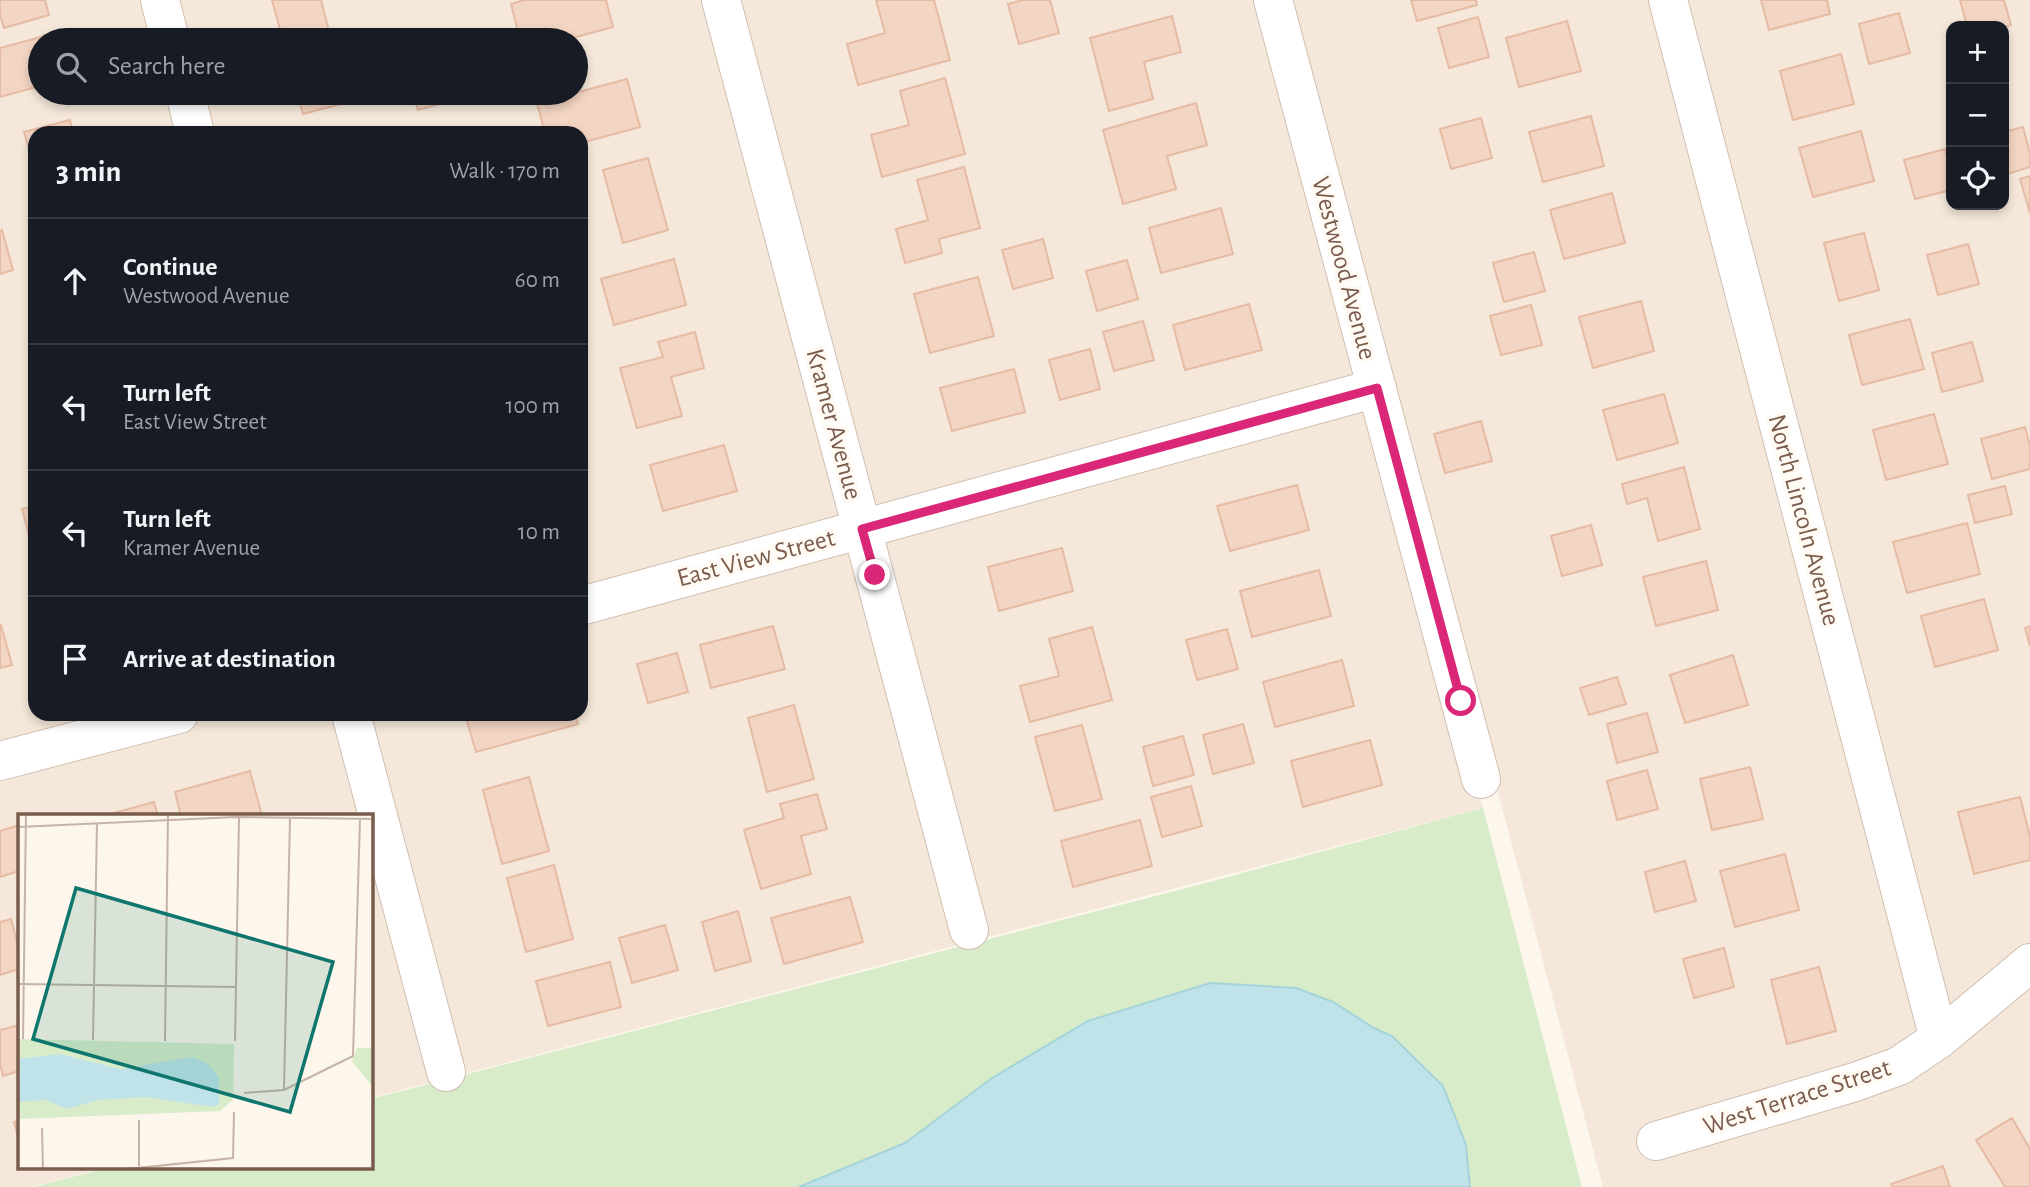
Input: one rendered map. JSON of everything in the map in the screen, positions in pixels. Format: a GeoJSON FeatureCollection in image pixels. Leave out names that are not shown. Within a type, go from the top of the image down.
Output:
{"type":"FeatureCollection","features":[{"type":"Feature","properties":{"kind":"street"},"geometry":{"type":"LineString","coordinates":[[160,0],[167,28]]}},
{"type":"Feature","properties":{"kind":"street","name":"Kramer Avenue"},"geometry":{"type":"LineString","coordinates":[[721,0],[969,930]]}},
{"type":"Feature","properties":{"kind":"street","name":"Westwood Avenue"},"geometry":{"type":"LineString","coordinates":[[1273,0],[1481,779]]}},
{"type":"Feature","properties":{"kind":"street","name":"North Lincoln Avenue"},"geometry":{"type":"LineString","coordinates":[[1668,0],[1939,1039]]}},
{"type":"Feature","properties":{"kind":"street"},"geometry":{"type":"LineString","coordinates":[[188,105],[193,126]]}},
{"type":"Feature","properties":{"kind":"street","name":"East View Street"},"geometry":{"type":"LineString","coordinates":[[588,604],[1377,388]]}},
{"type":"Feature","properties":{"kind":"street"},"geometry":{"type":"LineString","coordinates":[[0,761],[153,721]]}},
{"type":"Feature","properties":{"kind":"street"},"geometry":{"type":"LineString","coordinates":[[353,721],[446,1072]]}},
{"type":"Feature","properties":{"kind":"street","name":"West Terrace Street"},"geometry":{"type":"LineString","coordinates":[[1656,1141],[1855,1082],[1899,1066],[1939,1039],[2030,963]]}},
{"type":"Feature","properties":{"kind":"shaded area"},"geometry":{"type":"Polygon","coordinates":[[[0,0],[1262,0],[1483,808],[373,1097],[373,814],[18,814],[18,1170],[96,1170],[30,1187],[0,1187],[0,0]]]}},
{"type":"Feature","properties":{"kind":"shaded area"},"geometry":{"type":"Polygon","coordinates":[[[1287,0],[2030,0],[2030,1187],[1603,1187],[1287,0]]]}},
{"type":"Feature","properties":{"kind":"green space"},"geometry":{"type":"Polygon","coordinates":[[[1483,808],[1582,1187],[33,1187],[99,1170],[373,1170],[373,1098],[1202,884],[1483,808]]]}},
{"type":"Feature","properties":{"kind":"water"},"geometry":{"type":"Polygon","coordinates":[[[1210,983],[1296,988],[1333,1002],[1392,1036],[1443,1086],[1466,1145],[1470,1187],[799,1187],[905,1143],[992,1078],[1088,1021],[1210,983]]]}},
{"type":"Feature","properties":{"kind":"building"},"geometry":{"type":"Polygon","coordinates":[[[0,0],[45,0],[49,15],[4,28],[0,15],[0,0]]]}},
{"type":"Feature","properties":{"kind":"building"},"geometry":{"type":"Polygon","coordinates":[[[272,0],[321,0],[328,28],[280,28],[272,0]]]}},
{"type":"Feature","properties":{"kind":"building"},"geometry":{"type":"Polygon","coordinates":[[[524,0],[606,0],[613,27],[588,34],[588,28],[517,28],[511,4],[524,0]]]}},
{"type":"Feature","properties":{"kind":"building"},"geometry":{"type":"Polygon","coordinates":[[[876,0],[934,0],[950,60],[858,85],[847,44],[885,33],[876,0]]]}},
{"type":"Feature","properties":{"kind":"building"},"geometry":{"type":"Polygon","coordinates":[[[1023,0],[1050,0],[1059,33],[1019,44],[1008,4],[1023,0]]]}},
{"type":"Feature","properties":{"kind":"building"},"geometry":{"type":"Polygon","coordinates":[[[1411,0],[1476,0],[1477,5],[1417,21],[1411,0]]]}},
{"type":"Feature","properties":{"kind":"building"},"geometry":{"type":"Polygon","coordinates":[[[1761,0],[1827,0],[1830,14],[1769,30],[1761,0]]]}},
{"type":"Feature","properties":{"kind":"building"},"geometry":{"type":"Polygon","coordinates":[[[1960,0],[2004,0],[2011,25],[2009,21],[1966,21],[1960,0]]]}},
{"type":"Feature","properties":{"kind":"building"},"geometry":{"type":"Polygon","coordinates":[[[1899,13],[1910,53],[1869,64],[1859,24],[1899,13]]]}},
{"type":"Feature","properties":{"kind":"building"},"geometry":{"type":"Polygon","coordinates":[[[1172,16],[1181,52],[1144,62],[1153,99],[1109,111],[1090,38],[1172,16]]]}},
{"type":"Feature","properties":{"kind":"building"},"geometry":{"type":"Polygon","coordinates":[[[1478,17],[1489,57],[1449,68],[1438,28],[1478,17]]]}},
{"type":"Feature","properties":{"kind":"building"},"geometry":{"type":"Polygon","coordinates":[[[1567,21],[1581,71],[1519,87],[1506,38],[1567,21]]]}},
{"type":"Feature","properties":{"kind":"building"},"geometry":{"type":"Polygon","coordinates":[[[28,40],[28,89],[0,97],[0,48],[28,40]]]}},
{"type":"Feature","properties":{"kind":"building"},"geometry":{"type":"Polygon","coordinates":[[[1841,54],[1854,104],[1793,120],[1780,71],[1841,54]]]}},
{"type":"Feature","properties":{"kind":"building"},"geometry":{"type":"Polygon","coordinates":[[[945,78],[965,154],[882,177],[871,135],[909,125],[900,91],[945,78]]]}},
{"type":"Feature","properties":{"kind":"building"},"geometry":{"type":"Polygon","coordinates":[[[627,79],[640,127],[588,141],[588,126],[543,126],[538,105],[588,105],[588,89],[627,79]]]}},
{"type":"Feature","properties":{"kind":"building"},"geometry":{"type":"Polygon","coordinates":[[[1196,103],[1207,145],[1167,156],[1176,189],[1123,204],[1103,130],[1196,103]]]}},
{"type":"Feature","properties":{"kind":"building"},"geometry":{"type":"Polygon","coordinates":[[[300,105],[337,105],[303,114],[300,105]]]}},
{"type":"Feature","properties":{"kind":"building"},"geometry":{"type":"Polygon","coordinates":[[[417,105],[436,105],[418,110],[417,105]]]}},
{"type":"Feature","properties":{"kind":"building"},"geometry":{"type":"Polygon","coordinates":[[[1591,116],[1604,166],[1543,182],[1529,132],[1591,116]]]}},
{"type":"Feature","properties":{"kind":"building"},"geometry":{"type":"Polygon","coordinates":[[[1481,118],[1492,158],[1451,169],[1440,129],[1481,118]]]}},
{"type":"Feature","properties":{"kind":"building"},"geometry":{"type":"Polygon","coordinates":[[[70,120],[71,126],[47,126],[70,120]]]}},
{"type":"Feature","properties":{"kind":"building"},"geometry":{"type":"Polygon","coordinates":[[[2023,127],[2030,153],[2030,167],[2009,173],[2009,147],[2009,131],[2023,127]]]}},
{"type":"Feature","properties":{"kind":"building"},"geometry":{"type":"Polygon","coordinates":[[[1861,131],[1874,181],[1813,197],[1799,148],[1861,131]]]}},
{"type":"Feature","properties":{"kind":"building"},"geometry":{"type":"Polygon","coordinates":[[[1945,149],[1946,191],[1915,199],[1904,160],[1945,149]]]}},
{"type":"Feature","properties":{"kind":"building"},"geometry":{"type":"Polygon","coordinates":[[[648,158],[668,230],[623,243],[603,170],[648,158]]]}},
{"type":"Feature","properties":{"kind":"building"},"geometry":{"type":"Polygon","coordinates":[[[964,167],[980,228],[939,239],[942,253],[905,263],[896,229],[928,220],[917,180],[964,167]]]}},
{"type":"Feature","properties":{"kind":"building"},"geometry":{"type":"Polygon","coordinates":[[[2030,176],[2030,213],[2020,179],[2030,176]]]}},
{"type":"Feature","properties":{"kind":"building"},"geometry":{"type":"Polygon","coordinates":[[[1612,193],[1625,243],[1564,259],[1550,210],[1612,193]]]}},
{"type":"Feature","properties":{"kind":"building"},"geometry":{"type":"Polygon","coordinates":[[[1221,208],[1233,254],[1161,273],[1149,228],[1221,208]]]}},
{"type":"Feature","properties":{"kind":"building"},"geometry":{"type":"Polygon","coordinates":[[[2,230],[13,270],[0,274],[0,231],[2,230]]]}},
{"type":"Feature","properties":{"kind":"building"},"geometry":{"type":"Polygon","coordinates":[[[1864,233],[1879,290],[1839,301],[1824,243],[1864,233]]]}},
{"type":"Feature","properties":{"kind":"building"},"geometry":{"type":"Polygon","coordinates":[[[1043,239],[1053,278],[1013,289],[1002,250],[1043,239]]]}},
{"type":"Feature","properties":{"kind":"building"},"geometry":{"type":"Polygon","coordinates":[[[1968,244],[1979,284],[1938,295],[1927,255],[1968,244]]]}},
{"type":"Feature","properties":{"kind":"building"},"geometry":{"type":"Polygon","coordinates":[[[1534,252],[1545,291],[1504,302],[1493,263],[1534,252]]]}},
{"type":"Feature","properties":{"kind":"building"},"geometry":{"type":"Polygon","coordinates":[[[674,259],[686,305],[614,325],[601,279],[674,259]]]}},
{"type":"Feature","properties":{"kind":"building"},"geometry":{"type":"Polygon","coordinates":[[[1127,260],[1138,299],[1097,311],[1086,271],[1127,260]]]}},
{"type":"Feature","properties":{"kind":"building"},"geometry":{"type":"Polygon","coordinates":[[[978,277],[994,336],[930,353],[914,294],[978,277]]]}},
{"type":"Feature","properties":{"kind":"building"},"geometry":{"type":"Polygon","coordinates":[[[1641,301],[1654,351],[1593,368],[1579,317],[1641,301]]]}},
{"type":"Feature","properties":{"kind":"building"},"geometry":{"type":"Polygon","coordinates":[[[1249,304],[1262,350],[1185,370],[1173,325],[1249,304]]]}},
{"type":"Feature","properties":{"kind":"building"},"geometry":{"type":"Polygon","coordinates":[[[1531,305],[1542,345],[1501,355],[1490,316],[1531,305]]]}},
{"type":"Feature","properties":{"kind":"building"},"geometry":{"type":"Polygon","coordinates":[[[1910,319],[1924,369],[1862,385],[1849,335],[1910,319]]]}},
{"type":"Feature","properties":{"kind":"building"},"geometry":{"type":"Polygon","coordinates":[[[1143,321],[1154,360],[1114,371],[1103,332],[1143,321]]]}},
{"type":"Feature","properties":{"kind":"building"},"geometry":{"type":"Polygon","coordinates":[[[695,332],[704,368],[671,377],[682,416],[637,428],[620,368],[663,357],[658,342],[695,332]]]}},
{"type":"Feature","properties":{"kind":"building"},"geometry":{"type":"Polygon","coordinates":[[[1972,342],[1983,381],[1942,392],[1932,353],[1972,342]]]}},
{"type":"Feature","properties":{"kind":"building"},"geometry":{"type":"Polygon","coordinates":[[[1090,349],[1100,389],[1060,400],[1049,360],[1090,349]]]}},
{"type":"Feature","properties":{"kind":"building"},"geometry":{"type":"Polygon","coordinates":[[[1014,369],[1025,412],[952,431],[940,388],[1014,369]]]}},
{"type":"Feature","properties":{"kind":"building"},"geometry":{"type":"Polygon","coordinates":[[[1664,394],[1678,443],[1617,460],[1603,410],[1664,394]]]}},
{"type":"Feature","properties":{"kind":"building"},"geometry":{"type":"Polygon","coordinates":[[[1934,414],[1948,464],[1886,480],[1873,430],[1934,414]]]}},
{"type":"Feature","properties":{"kind":"building"},"geometry":{"type":"Polygon","coordinates":[[[1481,421],[1492,461],[1445,473],[1434,434],[1481,421]]]}},
{"type":"Feature","properties":{"kind":"building"},"geometry":{"type":"Polygon","coordinates":[[[2025,427],[2030,445],[2030,469],[1992,479],[1981,439],[2025,427]]]}},
{"type":"Feature","properties":{"kind":"building"},"geometry":{"type":"Polygon","coordinates":[[[724,445],[737,491],[663,511],[650,465],[724,445]]]}},
{"type":"Feature","properties":{"kind":"building"},"geometry":{"type":"Polygon","coordinates":[[[1684,467],[1700,529],[1658,541],[1647,498],[1627,504],[1622,484],[1684,467]]]}},
{"type":"Feature","properties":{"kind":"building"},"geometry":{"type":"Polygon","coordinates":[[[1297,485],[1309,530],[1230,551],[1217,506],[1297,485]]]}},
{"type":"Feature","properties":{"kind":"building"},"geometry":{"type":"Polygon","coordinates":[[[2005,486],[2012,514],[1975,523],[1968,495],[2005,486]]]}},
{"type":"Feature","properties":{"kind":"building"},"geometry":{"type":"Polygon","coordinates":[[[28,508],[28,531],[22,509],[28,508]]]}},
{"type":"Feature","properties":{"kind":"building"},"geometry":{"type":"Polygon","coordinates":[[[1967,523],[1980,574],[1907,593],[1893,542],[1967,523]]]}},
{"type":"Feature","properties":{"kind":"building"},"geometry":{"type":"Polygon","coordinates":[[[1591,525],[1602,565],[1562,576],[1551,536],[1591,525]]]}},
{"type":"Feature","properties":{"kind":"building"},"geometry":{"type":"Polygon","coordinates":[[[1062,548],[1073,591],[999,611],[988,567],[1062,548]]]}},
{"type":"Feature","properties":{"kind":"building"},"geometry":{"type":"Polygon","coordinates":[[[1706,561],[1718,610],[1656,626],[1643,577],[1706,561]]]}},
{"type":"Feature","properties":{"kind":"building"},"geometry":{"type":"Polygon","coordinates":[[[1319,570],[1331,616],[1252,637],[1240,591],[1319,570]]]}},
{"type":"Feature","properties":{"kind":"building"},"geometry":{"type":"Polygon","coordinates":[[[1984,599],[1998,650],[1935,667],[1921,616],[1984,599]]]}},
{"type":"Feature","properties":{"kind":"building"},"geometry":{"type":"Polygon","coordinates":[[[0,626],[12,665],[0,668],[0,626]]]}},
{"type":"Feature","properties":{"kind":"building"},"geometry":{"type":"Polygon","coordinates":[[[773,626],[785,669],[711,688],[700,645],[773,626]]]}},
{"type":"Feature","properties":{"kind":"building"},"geometry":{"type":"Polygon","coordinates":[[[2030,626],[2030,646],[2025,628],[2030,626]]]}},
{"type":"Feature","properties":{"kind":"building"},"geometry":{"type":"Polygon","coordinates":[[[1092,627],[1112,700],[1030,722],[1020,686],[1059,676],[1049,639],[1092,627]]]}},
{"type":"Feature","properties":{"kind":"building"},"geometry":{"type":"Polygon","coordinates":[[[1227,629],[1238,669],[1197,680],[1186,640],[1227,629]]]}},
{"type":"Feature","properties":{"kind":"building"},"geometry":{"type":"Polygon","coordinates":[[[677,653],[688,692],[648,703],[637,664],[677,653]]]}},
{"type":"Feature","properties":{"kind":"building"},"geometry":{"type":"Polygon","coordinates":[[[1733,655],[1748,705],[1685,723],[1670,675],[1733,655]]]}},
{"type":"Feature","properties":{"kind":"building"},"geometry":{"type":"Polygon","coordinates":[[[1342,660],[1354,706],[1275,727],[1263,682],[1342,660]]]}},
{"type":"Feature","properties":{"kind":"building"},"geometry":{"type":"Polygon","coordinates":[[[1617,677],[1626,704],[1589,715],[1580,688],[1617,677]]]}},
{"type":"Feature","properties":{"kind":"building"},"geometry":{"type":"Polygon","coordinates":[[[794,705],[814,779],[767,792],[748,718],[794,705]]]}},
{"type":"Feature","properties":{"kind":"building"},"geometry":{"type":"Polygon","coordinates":[[[1647,713],[1658,752],[1617,763],[1607,724],[1647,713]]]}},
{"type":"Feature","properties":{"kind":"building"},"geometry":{"type":"Polygon","coordinates":[[[467,721],[577,721],[578,724],[476,752],[467,721]]]}},
{"type":"Feature","properties":{"kind":"building"},"geometry":{"type":"Polygon","coordinates":[[[1243,724],[1254,763],[1213,774],[1203,735],[1243,724]]]}},
{"type":"Feature","properties":{"kind":"building"},"geometry":{"type":"Polygon","coordinates":[[[1082,725],[1102,799],[1055,811],[1035,737],[1082,725]]]}},
{"type":"Feature","properties":{"kind":"building"},"geometry":{"type":"Polygon","coordinates":[[[1183,736],[1194,775],[1153,786],[1143,747],[1183,736]]]}},
{"type":"Feature","properties":{"kind":"building"},"geometry":{"type":"Polygon","coordinates":[[[1370,740],[1382,785],[1303,807],[1291,761],[1370,740]]]}},
{"type":"Feature","properties":{"kind":"building"},"geometry":{"type":"Polygon","coordinates":[[[1750,767],[1763,819],[1712,830],[1700,779],[1750,767]]]}},
{"type":"Feature","properties":{"kind":"building"},"geometry":{"type":"Polygon","coordinates":[[[1647,770],[1658,809],[1617,820],[1607,781],[1647,770]]]}},
{"type":"Feature","properties":{"kind":"building"},"geometry":{"type":"Polygon","coordinates":[[[250,771],[261,814],[180,814],[175,792],[250,771]]]}},
{"type":"Feature","properties":{"kind":"building"},"geometry":{"type":"Polygon","coordinates":[[[529,777],[549,851],[502,864],[483,790],[529,777]]]}},
{"type":"Feature","properties":{"kind":"building"},"geometry":{"type":"Polygon","coordinates":[[[1191,786],[1202,826],[1162,837],[1151,797],[1191,786]]]}},
{"type":"Feature","properties":{"kind":"building"},"geometry":{"type":"Polygon","coordinates":[[[817,794],[827,829],[801,836],[811,874],[761,889],[744,830],[784,818],[780,804],[817,794]]]}},
{"type":"Feature","properties":{"kind":"building"},"geometry":{"type":"Polygon","coordinates":[[[2020,797],[2030,836],[2030,860],[1974,874],[1958,812],[2020,797]]]}},
{"type":"Feature","properties":{"kind":"building"},"geometry":{"type":"Polygon","coordinates":[[[154,802],[157,814],[114,814],[154,802]]]}},
{"type":"Feature","properties":{"kind":"building"},"geometry":{"type":"Polygon","coordinates":[[[1140,820],[1152,866],[1073,887],[1061,841],[1140,820]]]}},
{"type":"Feature","properties":{"kind":"building"},"geometry":{"type":"Polygon","coordinates":[[[18,825],[18,871],[0,877],[0,831],[18,825]]]}},
{"type":"Feature","properties":{"kind":"building"},"geometry":{"type":"Polygon","coordinates":[[[1785,854],[1799,910],[1735,927],[1720,871],[1785,854]]]}},
{"type":"Feature","properties":{"kind":"building"},"geometry":{"type":"Polygon","coordinates":[[[1685,861],[1696,901],[1655,912],[1645,872],[1685,861]]]}},
{"type":"Feature","properties":{"kind":"building"},"geometry":{"type":"Polygon","coordinates":[[[554,865],[573,939],[526,952],[507,878],[554,865]]]}},
{"type":"Feature","properties":{"kind":"building"},"geometry":{"type":"Polygon","coordinates":[[[850,897],[863,942],[784,964],[771,918],[850,897]]]}},
{"type":"Feature","properties":{"kind":"building"},"geometry":{"type":"Polygon","coordinates":[[[738,911],[751,961],[715,971],[702,922],[738,911]]]}},
{"type":"Feature","properties":{"kind":"building"},"geometry":{"type":"Polygon","coordinates":[[[11,919],[18,946],[18,969],[0,975],[0,922],[11,919]]]}},
{"type":"Feature","properties":{"kind":"building"},"geometry":{"type":"Polygon","coordinates":[[[665,925],[678,970],[632,983],[619,938],[665,925]]]}},
{"type":"Feature","properties":{"kind":"building"},"geometry":{"type":"Polygon","coordinates":[[[1724,948],[1734,987],[1694,998],[1683,959],[1724,948]]]}},
{"type":"Feature","properties":{"kind":"building"},"geometry":{"type":"Polygon","coordinates":[[[610,962],[621,1007],[548,1026],[536,981],[610,962]]]}},
{"type":"Feature","properties":{"kind":"building"},"geometry":{"type":"Polygon","coordinates":[[[1819,967],[1836,1031],[1787,1044],[1771,980],[1819,967]]]}},
{"type":"Feature","properties":{"kind":"building"},"geometry":{"type":"Polygon","coordinates":[[[18,1025],[18,1071],[3,1076],[0,1064],[0,1030],[18,1025]]]}},
{"type":"Feature","properties":{"kind":"building"},"geometry":{"type":"Polygon","coordinates":[[[2012,1118],[2030,1149],[2030,1187],[2005,1187],[1976,1140],[2012,1118]]]}},
{"type":"Feature","properties":{"kind":"building"},"geometry":{"type":"Polygon","coordinates":[[[18,1120],[18,1137],[14,1122],[18,1120]]]}},
{"type":"Feature","properties":{"kind":"building"},"geometry":{"type":"Polygon","coordinates":[[[1943,1166],[1950,1187],[1892,1187],[1891,1184],[1943,1166]]]}},
{"type":"Feature","properties":{"kind":"route"},"geometry":{"type":"LineString","coordinates":[[875,575],[862,529],[1377,388],[1461,701]]}}]}
